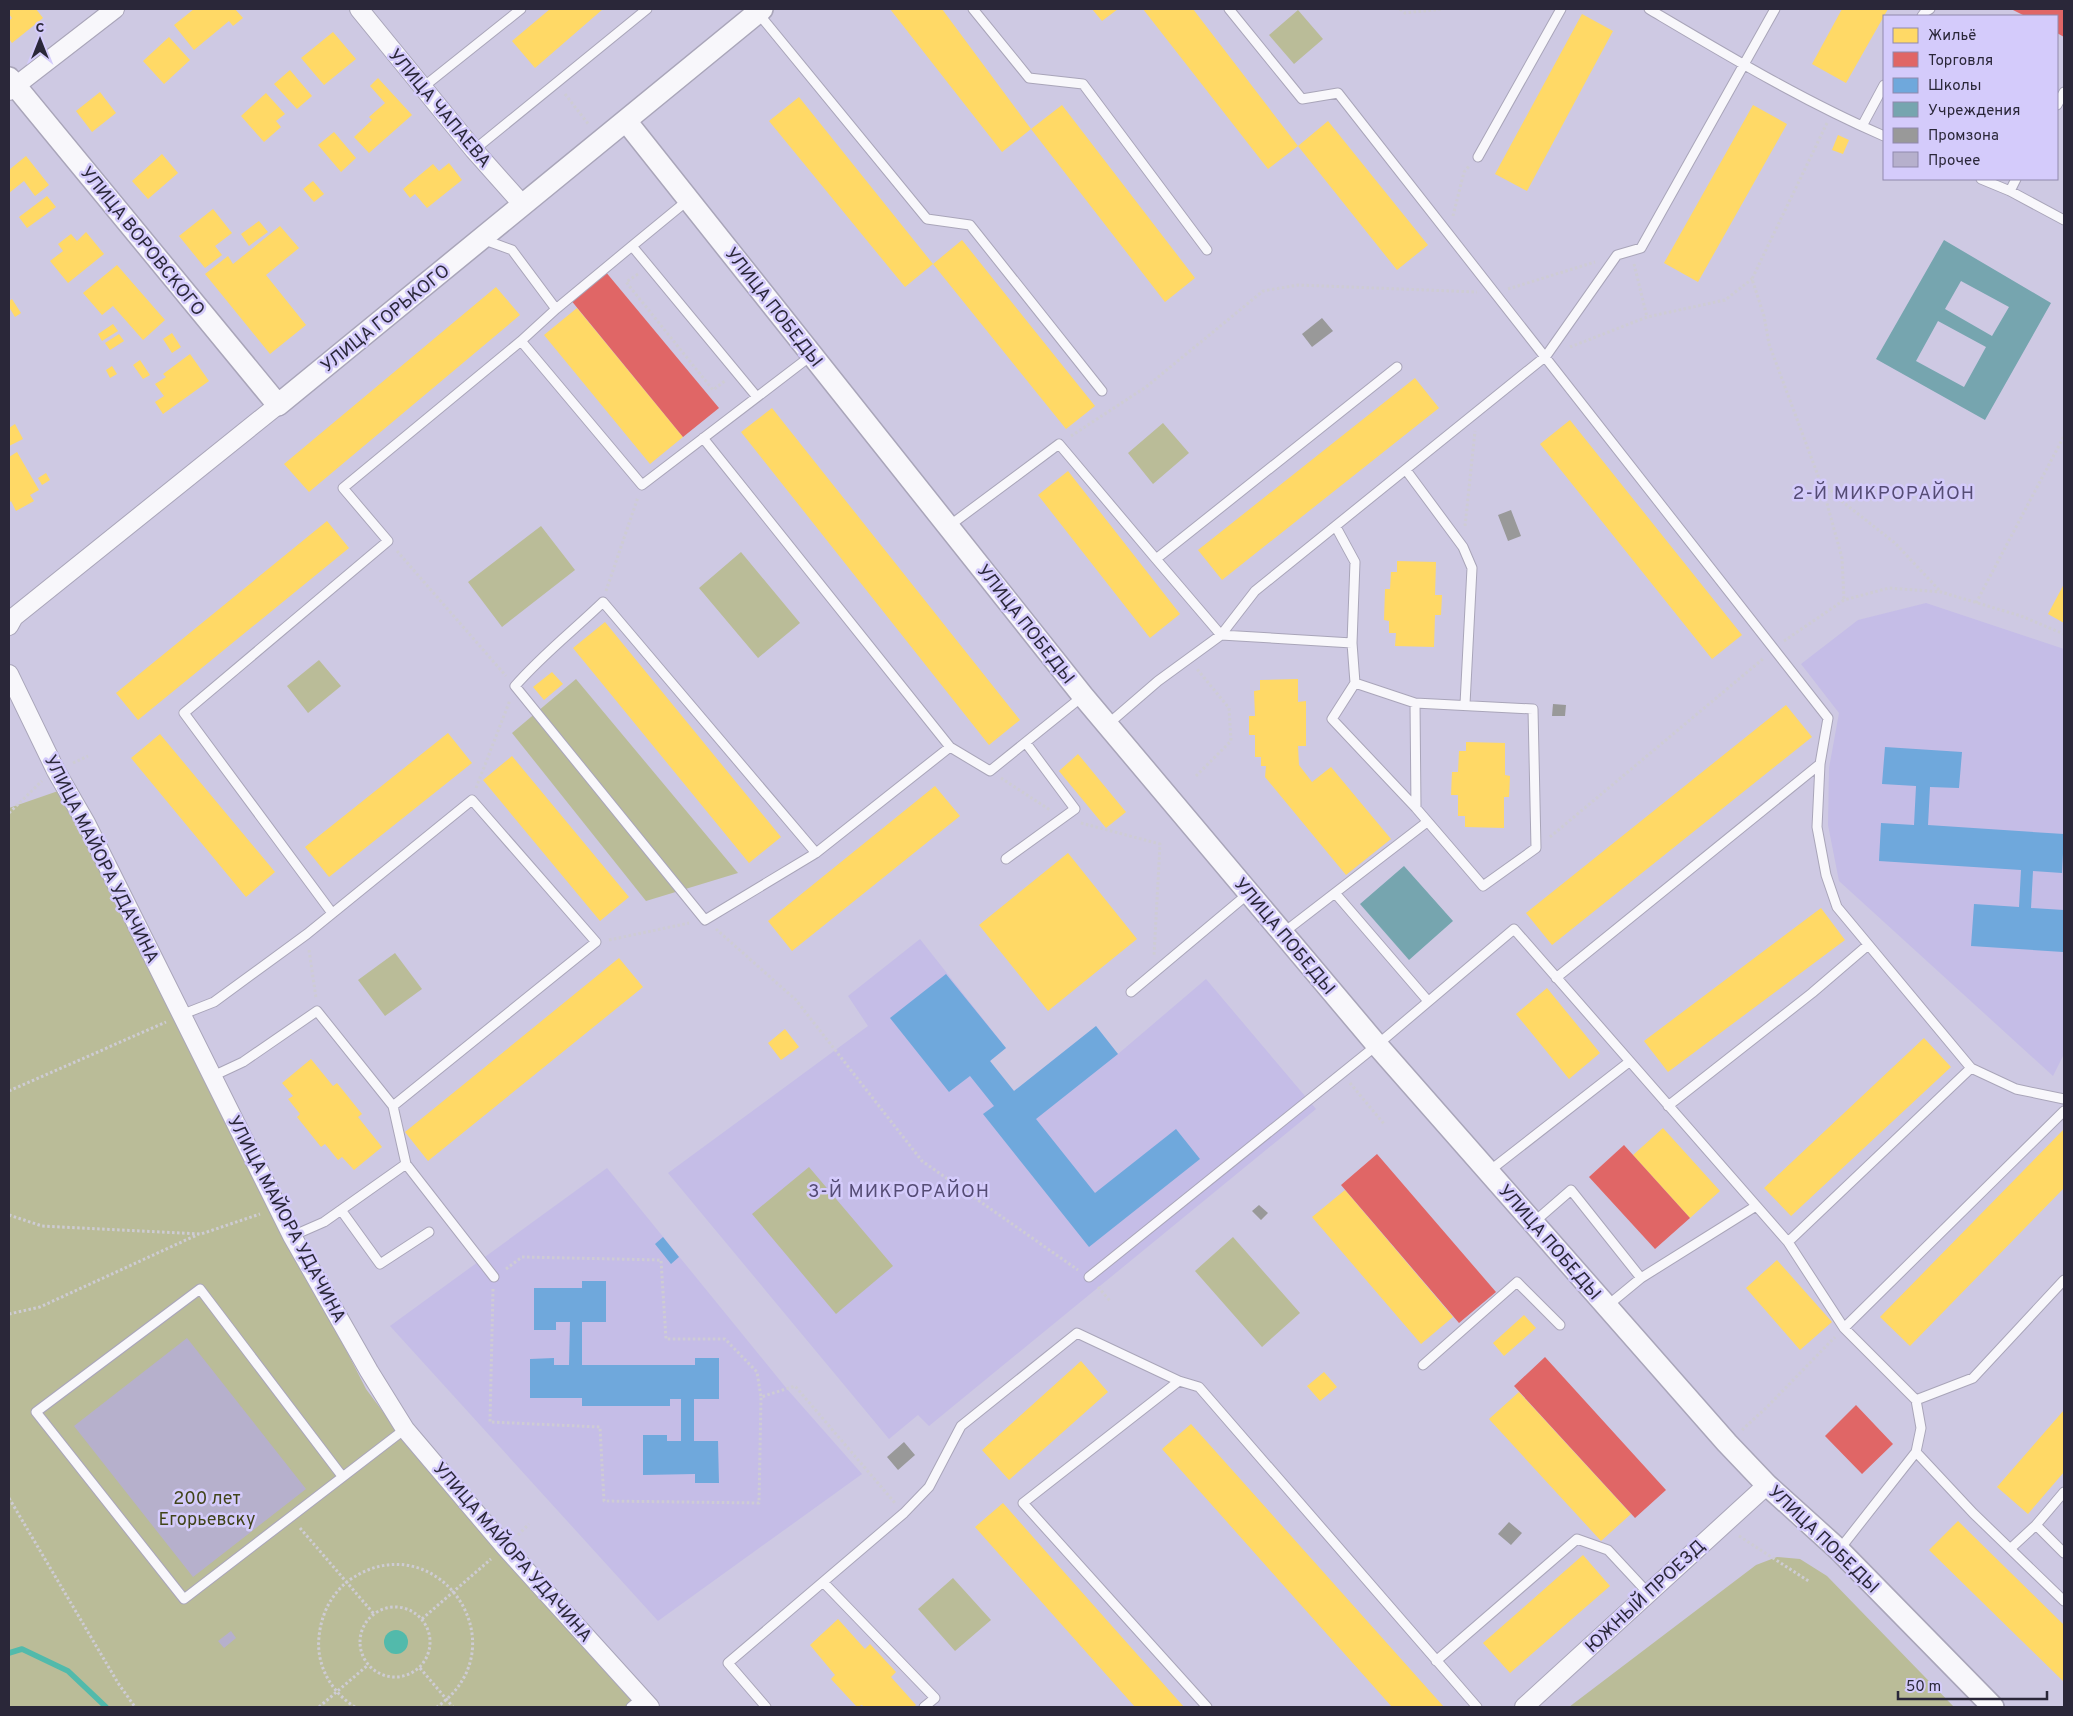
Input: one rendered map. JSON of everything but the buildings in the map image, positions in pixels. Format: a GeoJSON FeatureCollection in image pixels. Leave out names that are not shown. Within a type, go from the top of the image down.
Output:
{"type":"FeatureCollection","features":[{"type":"Feature","properties":{"kind":"street"},"geometry":{"type":"LineString","coordinates":[[11,85],[115,9]]}},
{"type":"Feature","properties":{"kind":"street","name":"УЛИЦА ЧАПАЕВА"},"geometry":{"type":"LineString","coordinates":[[359,9],[422,88],[523,205]]}},
{"type":"Feature","properties":{"kind":"street","name":"УЛИЦА ГОРЬКОГО"},"geometry":{"type":"LineString","coordinates":[[10,618],[278,405],[760,11]]}},
{"type":"Feature","properties":{"kind":"street","name":"УЛИЦА ВОРОВСКОГО"},"geometry":{"type":"LineString","coordinates":[[11,85],[278,405]]}},
{"type":"Feature","properties":{"kind":"street","name":"УЛИЦА ПОБЕДЫ"},"geometry":{"type":"LineString","coordinates":[[626,121],[1083,696],[1377,1045],[1727,1443],[1767,1485],[1839,1550],[1993,1707]]}},
{"type":"Feature","properties":{"kind":"street","name":"УЛИЦА МАЙОРА УДАЧИНА"},"geometry":{"type":"LineString","coordinates":[[9,674],[56,771],[86,823],[292,1236],[369,1371],[405,1429],[641,1704]]}},
{"type":"Feature","properties":{"kind":"street","name":"ЮЖНЫЙ ПРОЕЗД"},"geometry":{"type":"LineString","coordinates":[[1524,1707],[1767,1485]]}},
{"type":"Feature","properties":{"kind":"lane"},"geometry":{"type":"LineString","coordinates":[[422,88],[521,9]]}},
{"type":"Feature","properties":{"kind":"lane"},"geometry":{"type":"LineString","coordinates":[[474,150],[647,9]]}},
{"type":"Feature","properties":{"kind":"lane"},"geometry":{"type":"LineString","coordinates":[[973,9],[1028,78],[1083,84],[1206,250]]}},
{"type":"Feature","properties":{"kind":"lane"},"geometry":{"type":"LineString","coordinates":[[1229,9],[1302,99],[1338,93],[1828,718],[1820,764],[1817,827],[1826,875],[1837,907],[1972,1068],[2016,1089],[2064,1099]]}},
{"type":"Feature","properties":{"kind":"lane"},"geometry":{"type":"LineString","coordinates":[[1478,157],[1561,9]]}},
{"type":"Feature","properties":{"kind":"lane"},"geometry":{"type":"LineString","coordinates":[[1649,9],[1743,64],[1883,136]]}},
{"type":"Feature","properties":{"kind":"lane"},"geometry":{"type":"LineString","coordinates":[[1107,725],[1221,634],[1255,591],[1546,356],[1617,255],[1641,248],[1775,9]]}},
{"type":"Feature","properties":{"kind":"lane"},"geometry":{"type":"LineString","coordinates":[[760,11],[928,219],[970,224],[1102,391]]}},
{"type":"Feature","properties":{"kind":"lane"},"geometry":{"type":"LineString","coordinates":[[1862,126],[1883,87]]}},
{"type":"Feature","properties":{"kind":"lane"},"geometry":{"type":"LineString","coordinates":[[2058,103],[2064,92]]}},
{"type":"Feature","properties":{"kind":"lane"},"geometry":{"type":"LineString","coordinates":[[1983,180],[2010,191],[2064,220]]}},
{"type":"Feature","properties":{"kind":"lane"},"geometry":{"type":"LineString","coordinates":[[2010,191],[2016,180]]}},
{"type":"Feature","properties":{"kind":"lane"},"geometry":{"type":"LineString","coordinates":[[332,913],[184,713],[388,541],[343,488],[521,342],[556,310],[689,200]]}},
{"type":"Feature","properties":{"kind":"lane"},"geometry":{"type":"LineString","coordinates":[[482,239],[512,250],[556,310]]}},
{"type":"Feature","properties":{"kind":"lane"},"geometry":{"type":"LineString","coordinates":[[632,246],[757,397]]}},
{"type":"Feature","properties":{"kind":"lane"},"geometry":{"type":"LineString","coordinates":[[521,342],[642,484],[812,355]]}},
{"type":"Feature","properties":{"kind":"lane"},"geometry":{"type":"LineString","coordinates":[[1156,559],[1397,367]]}},
{"type":"Feature","properties":{"kind":"lane"},"geometry":{"type":"LineString","coordinates":[[703,438],[950,747],[990,771],[1083,696]]}},
{"type":"Feature","properties":{"kind":"lane"},"geometry":{"type":"LineString","coordinates":[[948,526],[1059,444],[1221,634],[1352,643]]}},
{"type":"Feature","properties":{"kind":"lane"},"geometry":{"type":"LineString","coordinates":[[1406,470],[1463,547],[1472,568],[1465,704]]}},
{"type":"Feature","properties":{"kind":"lane"},"geometry":{"type":"LineString","coordinates":[[1336,526],[1355,562],[1352,643],[1355,683],[1332,720],[1416,808],[1483,886],[1536,848],[1533,709],[1465,704],[1415,703],[1355,683]]}},
{"type":"Feature","properties":{"kind":"lane"},"geometry":{"type":"LineString","coordinates":[[816,853],[603,602],[535,663],[515,686],[534,712],[705,920],[816,853],[950,747]]}},
{"type":"Feature","properties":{"kind":"lane"},"geometry":{"type":"LineString","coordinates":[[1415,703],[1416,808]]}},
{"type":"Feature","properties":{"kind":"lane"},"geometry":{"type":"LineString","coordinates":[[1006,859],[1075,809],[1026,743]]}},
{"type":"Feature","properties":{"kind":"lane"},"geometry":{"type":"LineString","coordinates":[[1556,978],[1820,764]]}},
{"type":"Feature","properties":{"kind":"lane"},"geometry":{"type":"LineString","coordinates":[[181,1015],[214,1002],[307,934],[472,800],[596,942],[393,1106]]}},
{"type":"Feature","properties":{"kind":"lane"},"geometry":{"type":"LineString","coordinates":[[1283,934],[1427,822]]}},
{"type":"Feature","properties":{"kind":"lane"},"geometry":{"type":"LineString","coordinates":[[1131,992],[1249,893]]}},
{"type":"Feature","properties":{"kind":"lane"},"geometry":{"type":"LineString","coordinates":[[1335,893],[1428,1001]]}},
{"type":"Feature","properties":{"kind":"lane"},"geometry":{"type":"LineString","coordinates":[[1089,1277],[1377,1045],[1514,929],[1788,1242],[1844,1328],[1916,1400],[1921,1428],[1916,1452],[1839,1550]]}},
{"type":"Feature","properties":{"kind":"lane"},"geometry":{"type":"LineString","coordinates":[[1668,1106],[1805,999],[1868,945]]}},
{"type":"Feature","properties":{"kind":"lane"},"geometry":{"type":"LineString","coordinates":[[213,1076],[243,1062],[317,1011],[393,1106],[406,1164],[494,1277]]}},
{"type":"Feature","properties":{"kind":"lane"},"geometry":{"type":"LineString","coordinates":[[1488,1172],[1629,1062]]}},
{"type":"Feature","properties":{"kind":"lane"},"geometry":{"type":"LineString","coordinates":[[1788,1242],[1972,1068]]}},
{"type":"Feature","properties":{"kind":"lane"},"geometry":{"type":"LineString","coordinates":[[1844,1328],[2064,1111]]}},
{"type":"Feature","properties":{"kind":"lane"},"geometry":{"type":"LineString","coordinates":[[292,1236],[324,1222],[406,1164]]}},
{"type":"Feature","properties":{"kind":"lane"},"geometry":{"type":"LineString","coordinates":[[1533,1223],[1571,1190],[1641,1278]]}},
{"type":"Feature","properties":{"kind":"lane"},"geometry":{"type":"LineString","coordinates":[[1606,1306],[1641,1278],[1756,1206]]}},
{"type":"Feature","properties":{"kind":"lane"},"geometry":{"type":"LineString","coordinates":[[341,1210],[380,1264],[429,1232]]}},
{"type":"Feature","properties":{"kind":"lane"},"geometry":{"type":"LineString","coordinates":[[1916,1400],[1973,1378],[2064,1280]]}},
{"type":"Feature","properties":{"kind":"lane"},"geometry":{"type":"LineString","coordinates":[[1423,1365],[1517,1282],[1560,1325]]}},
{"type":"Feature","properties":{"kind":"lane"},"geometry":{"type":"LineString","coordinates":[[342,1476],[200,1289],[36,1412],[184,1599],[405,1429]]}},
{"type":"Feature","properties":{"kind":"lane"},"geometry":{"type":"LineString","coordinates":[[766,1707],[728,1663],[904,1513],[929,1487],[961,1426],[1077,1333],[1178,1381],[1199,1387],[1477,1707]]}},
{"type":"Feature","properties":{"kind":"lane"},"geometry":{"type":"LineString","coordinates":[[1178,1381],[1023,1502],[1207,1707]]}},
{"type":"Feature","properties":{"kind":"lane"},"geometry":{"type":"LineString","coordinates":[[1916,1452],[1973,1513],[2064,1602]]}},
{"type":"Feature","properties":{"kind":"lane"},"geometry":{"type":"LineString","coordinates":[[2010,1549],[2036,1525],[2064,1492]]}},
{"type":"Feature","properties":{"kind":"lane"},"geometry":{"type":"LineString","coordinates":[[2036,1525],[2064,1553]]}},
{"type":"Feature","properties":{"kind":"lane"},"geometry":{"type":"LineString","coordinates":[[1436,1661],[1576,1539],[1608,1550],[1648,1593]]}},
{"type":"Feature","properties":{"kind":"lane"},"geometry":{"type":"LineString","coordinates":[[823,1582],[935,1698],[924,1707]]}},
{"type":"Feature","properties":{"kind":"path"},"geometry":{"type":"LineString","coordinates":[[1400,9],[1405,13],[1442,9]]}},
{"type":"Feature","properties":{"kind":"path"},"geometry":{"type":"LineString","coordinates":[[557,82],[589,125]]}},
{"type":"Feature","properties":{"kind":"path"},"geometry":{"type":"LineString","coordinates":[[1546,356],[1648,317],[1725,300],[1752,279],[1833,111]]}},
{"type":"Feature","properties":{"kind":"path"},"geometry":{"type":"LineString","coordinates":[[1448,233],[1464,172],[1478,157]]}},
{"type":"Feature","properties":{"kind":"path"},"geometry":{"type":"LineString","coordinates":[[1630,251],[1648,317]]}},
{"type":"Feature","properties":{"kind":"path"},"geometry":{"type":"LineString","coordinates":[[1059,444],[1146,387],[1263,291],[1298,285],[1495,293],[1617,255]]}},
{"type":"Feature","properties":{"kind":"path"},"geometry":{"type":"LineString","coordinates":[[1752,279],[1764,316],[1769,344],[1820,479],[1842,558],[1844,600]]}},
{"type":"Feature","properties":{"kind":"path"},"geometry":{"type":"LineString","coordinates":[[626,282],[713,390]]}},
{"type":"Feature","properties":{"kind":"path"},"geometry":{"type":"LineString","coordinates":[[1463,547],[1477,412]]}},
{"type":"Feature","properties":{"kind":"path"},"geometry":{"type":"LineString","coordinates":[[1976,603],[2064,436]]}},
{"type":"Feature","properties":{"kind":"path"},"geometry":{"type":"LineString","coordinates":[[1820,479],[1839,499],[1894,543],[1941,592]]}},
{"type":"Feature","properties":{"kind":"path"},"geometry":{"type":"LineString","coordinates":[[603,602],[642,484]]}},
{"type":"Feature","properties":{"kind":"path"},"geometry":{"type":"LineString","coordinates":[[388,541],[515,686],[472,800]]}},
{"type":"Feature","properties":{"kind":"path"},"geometry":{"type":"LineString","coordinates":[[1188,659],[1229,708],[1231,741],[1196,776]]}},
{"type":"Feature","properties":{"kind":"path"},"geometry":{"type":"LineString","coordinates":[[9,813],[47,776],[56,771]]}},
{"type":"Feature","properties":{"kind":"path"},"geometry":{"type":"LineString","coordinates":[[990,771],[1062,818],[1160,844],[1152,974]]}},
{"type":"Feature","properties":{"kind":"path"},"geometry":{"type":"LineString","coordinates":[[596,942],[705,920],[796,1000],[922,1161],[1089,1277],[1111,1302]]}},
{"type":"Feature","properties":{"kind":"path"},"geometry":{"type":"LineString","coordinates":[[307,934],[317,1011]]}},
{"type":"Feature","properties":{"kind":"path"},"geometry":{"type":"LineString","coordinates":[[9,1091],[181,1015]]}},
{"type":"Feature","properties":{"kind":"path"},"geometry":{"type":"LineString","coordinates":[[1348,1080],[1384,1124]]}},
{"type":"Feature","properties":{"kind":"path"},"geometry":{"type":"LineString","coordinates":[[9,1314],[40,1307],[200,1234],[278,1208]]}},
{"type":"Feature","properties":{"kind":"path"},"geometry":{"type":"LineString","coordinates":[[9,1214],[42,1226],[200,1234]]}},
{"type":"Feature","properties":{"kind":"path"},"geometry":{"type":"LineString","coordinates":[[522,1257],[661,1260],[666,1339],[725,1339],[757,1372],[761,1397],[759,1503],[604,1500],[600,1427],[490,1422],[494,1277],[522,1257]]}},
{"type":"Feature","properties":{"kind":"path"},"geometry":{"type":"LineString","coordinates":[[1741,1430],[1767,1407],[1844,1328]]}},
{"type":"Feature","properties":{"kind":"path"},"geometry":{"type":"LineString","coordinates":[[761,1397],[795,1386],[904,1513]]}},
{"type":"Feature","properties":{"kind":"path"},"geometry":{"type":"LineString","coordinates":[[9,1498],[118,1683],[135,1707]]}},
{"type":"Feature","properties":{"kind":"path"},"geometry":{"type":"LineString","coordinates":[[290,1516],[374,1614]]}},
{"type":"Feature","properties":{"kind":"path"},"geometry":{"type":"LineString","coordinates":[[1739,1536],[1810,1582]]}},
{"type":"Feature","properties":{"kind":"path"},"geometry":{"type":"LineString","coordinates":[[422,1619],[505,1547]]}},
{"type":"Feature","properties":{"kind":"path"},"geometry":{"type":"LineString","coordinates":[[355,1707],[337,1692],[323,1669],[318,1642],[323,1615],[337,1592],[346,1582],[373,1568],[387,1565],[402,1565],[430,1573],[454,1591],[462,1602],[470,1621],[473,1640],[472,1654],[464,1679],[447,1700],[437,1707]]}},
{"type":"Feature","properties":{"kind":"path"},"geometry":{"type":"LineString","coordinates":[[399,1607],[411,1611],[422,1619],[429,1630],[431,1644],[428,1657],[420,1668],[409,1675],[390,1678],[378,1673],[368,1665],[362,1654],[360,1642],[365,1624],[374,1614],[386,1608],[399,1607]]}},
{"type":"Feature","properties":{"kind":"path"},"geometry":{"type":"LineString","coordinates":[[319,1707],[368,1665]]}},
{"type":"Feature","properties":{"kind":"path"},"geometry":{"type":"LineString","coordinates":[[420,1668],[453,1707]]}},
{"type":"Feature","properties":{"kind":"shaded area"},"geometry":{"type":"Polygon","coordinates":[[[1926,603],[2064,649],[2064,1054],[2053,1076],[1839,881],[1828,825],[1829,768],[1839,713],[1801,664],[1858,620],[1926,603]]]}},
{"type":"Feature","properties":{"kind":"shaded area"},"geometry":{"type":"Polygon","coordinates":[[[920,939],[1006,1048],[990,1061],[1014,1091],[1096,1026],[1118,1054],[1206,979],[1316,1109],[929,1426],[918,1415],[889,1439],[668,1173],[868,1026],[848,996],[920,939]]]}},
{"type":"Feature","properties":{"kind":"shaded area"},"geometry":{"type":"Polygon","coordinates":[[[607,1168],[787,1389],[862,1474],[658,1621],[390,1326],[607,1168]]]}},
{"type":"Feature","properties":{"kind":"shaded area"},"geometry":{"type":"Polygon","coordinates":[[[396,1630],[404,1634],[408,1642],[404,1650],[396,1654],[388,1650],[384,1642],[388,1634],[396,1630]]]}},
{"type":"Feature","properties":{"kind":"green space"},"geometry":{"type":"Polygon","coordinates":[[[1298,10],[1323,39],[1294,64],[1269,35],[1298,10]]]}},
{"type":"Feature","properties":{"kind":"green space"},"geometry":{"type":"Polygon","coordinates":[[[1163,423],[1189,453],[1153,484],[1128,453],[1163,423]]]}},
{"type":"Feature","properties":{"kind":"green space"},"geometry":{"type":"Polygon","coordinates":[[[541,526],[575,570],[502,627],[468,582],[541,526]]]}},
{"type":"Feature","properties":{"kind":"green space"},"geometry":{"type":"Polygon","coordinates":[[[741,552],[800,623],[758,658],[699,588],[741,552]]]}},
{"type":"Feature","properties":{"kind":"green space"},"geometry":{"type":"Polygon","coordinates":[[[319,660],[341,686],[308,713],[287,686],[319,660]]]}},
{"type":"Feature","properties":{"kind":"green space"},"geometry":{"type":"Polygon","coordinates":[[[576,679],[738,873],[646,901],[512,733],[576,679]]]}},
{"type":"Feature","properties":{"kind":"green space","name":"200 лет Егорьевску"},"geometry":{"type":"Polygon","coordinates":[[[61,790],[366,1389],[410,1448],[639,1707],[9,1707],[9,808],[61,790]]]}},
{"type":"Feature","properties":{"kind":"green space"},"geometry":{"type":"Polygon","coordinates":[[[395,953],[422,989],[385,1016],[358,980],[395,953]]]}},
{"type":"Feature","properties":{"kind":"green space"},"geometry":{"type":"Polygon","coordinates":[[[809,1167],[893,1266],[836,1314],[752,1214],[809,1167]]]}},
{"type":"Feature","properties":{"kind":"green space"},"geometry":{"type":"Polygon","coordinates":[[[1233,1237],[1300,1313],[1262,1347],[1195,1271],[1233,1237]]]}},
{"type":"Feature","properties":{"kind":"green space"},"geometry":{"type":"Polygon","coordinates":[[[1777,1557],[1800,1559],[1827,1576],[1954,1707],[1569,1707],[1756,1565],[1777,1557]]]}},
{"type":"Feature","properties":{"kind":"green space"},"geometry":{"type":"Polygon","coordinates":[[[953,1578],[991,1620],[955,1651],[918,1609],[953,1578]]]}},
{"type":"Feature","properties":{"kind":"waterway"},"geometry":{"type":"LineString","coordinates":[[9,1653],[22,1649],[68,1671],[106,1707]]}},
{"type":"Feature","properties":{"kind":"district","name":"2-Й МИКРОРАЙОН"},"geometry":{"type":"Point","coordinates":[1884,492]}},
{"type":"Feature","properties":{"kind":"district","name":"3-Й МИКРОРАЙОН"},"geometry":{"type":"Point","coordinates":[899,1190]}}]}
